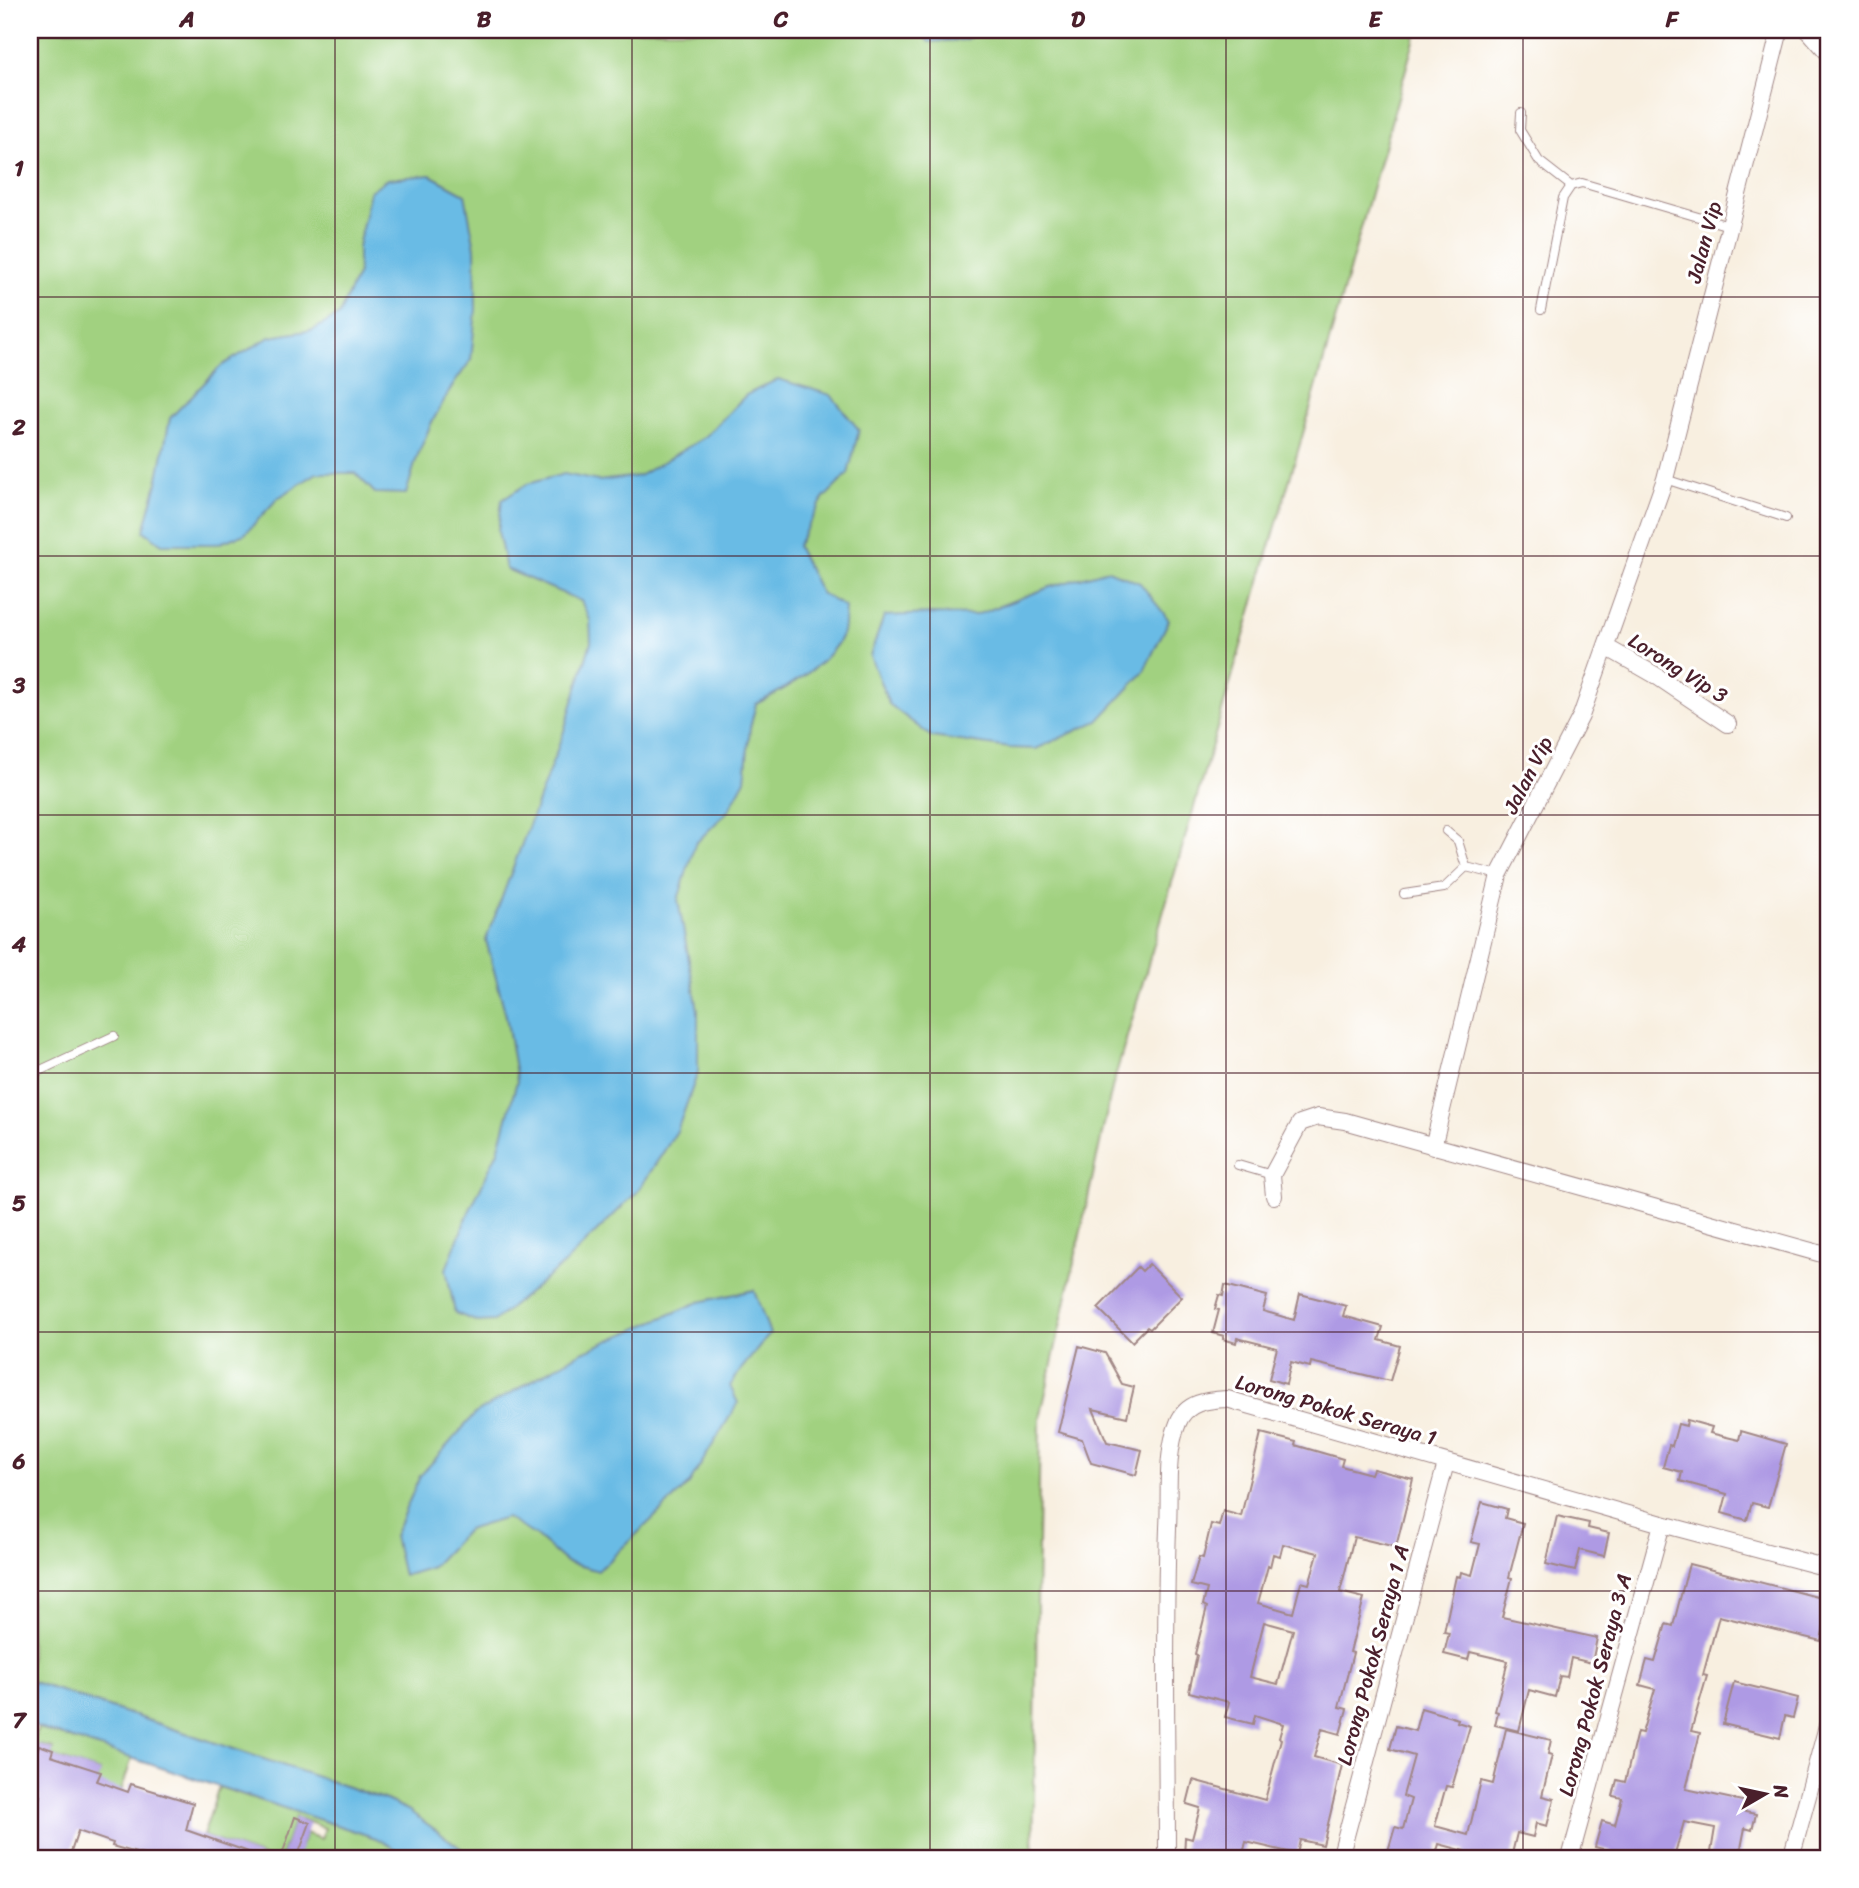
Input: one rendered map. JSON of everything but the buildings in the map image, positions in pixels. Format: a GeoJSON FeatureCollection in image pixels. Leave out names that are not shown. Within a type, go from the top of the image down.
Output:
{"type":"FeatureCollection","features":[{"type":"Feature","properties":{"kind":"street","name":"Jalan Vip"},"geometry":{"type":"LineString","coordinates":[[1433,1147],[1499,875],[1581,716],[1665,479],[1780,30]]}},
{"type":"Feature","properties":{"kind":"street"},"geometry":{"type":"LineString","coordinates":[[1808,30],[1829,54]]}},
{"type":"Feature","properties":{"kind":"street","name":"Lorong Vip 3"},"geometry":{"type":"LineString","coordinates":[[1606,647],[1655,675],[1728,724]]}},
{"type":"Feature","properties":{"kind":"street"},"geometry":{"type":"LineString","coordinates":[[1274,1196],[1272,1175],[1300,1123],[1318,1117],[1345,1121],[1829,1256]]}},
{"type":"Feature","properties":{"kind":"street","name":"Lorong Pokok Seraya 1"},"geometry":{"type":"LineString","coordinates":[[1167,1858],[1167,1567],[1171,1444],[1178,1420],[1188,1409],[1205,1400],[1227,1399],[1662,1524],[1827,1568]]}},
{"type":"Feature","properties":{"kind":"street","name":"Lorong Pokok Seraya 1 A"},"geometry":{"type":"LineString","coordinates":[[1340,1858],[1446,1463]]}},
{"type":"Feature","properties":{"kind":"street","name":"Lorong Pokok Seraya 3 A"},"geometry":{"type":"LineString","coordinates":[[1570,1858],[1662,1524]]}},
{"type":"Feature","properties":{"kind":"street"},"geometry":{"type":"LineString","coordinates":[[1791,1858],[1829,1719]]}},
{"type":"Feature","properties":{"kind":"lane"},"geometry":{"type":"LineString","coordinates":[[1521,113],[1520,130],[1539,161],[1571,186]]}},
{"type":"Feature","properties":{"kind":"lane"},"geometry":{"type":"LineString","coordinates":[[1541,310],[1563,198],[1571,186],[1583,183],[1729,226]]}},
{"type":"Feature","properties":{"kind":"lane"},"geometry":{"type":"LineString","coordinates":[[1665,479],[1786,518]]}},
{"type":"Feature","properties":{"kind":"lane"},"geometry":{"type":"LineString","coordinates":[[1446,831],[1458,841],[1466,867]]}},
{"type":"Feature","properties":{"kind":"lane"},"geometry":{"type":"LineString","coordinates":[[1466,867],[1499,875]]}},
{"type":"Feature","properties":{"kind":"lane"},"geometry":{"type":"LineString","coordinates":[[1404,894],[1444,888],[1466,867]]}},
{"type":"Feature","properties":{"kind":"lane"},"geometry":{"type":"LineString","coordinates":[[30,1074],[114,1036]]}},
{"type":"Feature","properties":{"kind":"lane"},"geometry":{"type":"LineString","coordinates":[[1238,1165],[1272,1175]]}},
{"type":"Feature","properties":{"kind":"lane"},"geometry":{"type":"LineString","coordinates":[[1827,1568],[1829,1549]]}},
{"type":"Feature","properties":{"kind":"green space"},"geometry":{"type":"Polygon","coordinates":[[[30,30],[1417,30],[1309,413],[1112,1088],[1040,1419],[1033,1858],[474,1858],[408,1810],[386,1800],[30,1681],[30,30]]]}},
{"type":"Feature","properties":{"kind":"green space"},"geometry":{"type":"Polygon","coordinates":[[[38,1728],[132,1758],[118,1801],[97,1781],[100,1772],[51,1756],[53,1749],[39,1745],[30,1772],[30,1754],[38,1728]]]}},
{"type":"Feature","properties":{"kind":"green space"},"geometry":{"type":"Polygon","coordinates":[[[219,1787],[383,1840],[410,1858],[297,1858],[306,1833],[321,1839],[325,1828],[295,1817],[281,1858],[266,1858],[203,1836],[219,1787]]]}},
{"type":"Feature","properties":{"kind":"water"},"geometry":{"type":"Polygon","coordinates":[[[917,30],[985,30],[964,40],[929,42],[917,30]]]}},
{"type":"Feature","properties":{"kind":"water"},"geometry":{"type":"Polygon","coordinates":[[[430,175],[465,194],[475,248],[476,309],[471,360],[451,388],[431,424],[406,494],[375,493],[355,473],[317,473],[278,498],[245,534],[217,544],[162,544],[144,531],[170,418],[221,366],[270,337],[313,330],[339,315],[358,273],[358,247],[370,191],[387,179],[430,175]]]}},
{"type":"Feature","properties":{"kind":"water"},"geometry":{"type":"Polygon","coordinates":[[[778,379],[831,395],[859,430],[848,474],[823,499],[797,546],[821,593],[845,607],[843,632],[836,646],[816,666],[792,684],[756,704],[750,728],[745,780],[728,811],[695,844],[678,900],[698,1010],[698,1072],[677,1131],[638,1191],[565,1263],[494,1321],[478,1322],[455,1313],[446,1269],[498,1151],[517,1081],[506,1016],[486,940],[563,734],[591,642],[590,620],[581,601],[506,569],[498,531],[502,500],[527,484],[564,474],[598,481],[639,476],[705,437],[746,395],[778,379]]]}},
{"type":"Feature","properties":{"kind":"water"},"geometry":{"type":"Polygon","coordinates":[[[1108,570],[1140,583],[1169,620],[1143,673],[1098,721],[1036,749],[1010,748],[932,737],[889,704],[870,656],[884,616],[976,615],[1050,587],[1108,570]]]}},
{"type":"Feature","properties":{"kind":"water"},"geometry":{"type":"Polygon","coordinates":[[[754,1290],[770,1334],[730,1386],[738,1403],[689,1484],[598,1571],[566,1562],[536,1536],[506,1518],[467,1530],[432,1567],[403,1576],[394,1536],[420,1476],[476,1413],[580,1353],[699,1302],[754,1290]]]}},
{"type":"Feature","properties":{"kind":"water"},"geometry":{"type":"Polygon","coordinates":[[[30,1681],[386,1800],[408,1810],[474,1858],[410,1858],[376,1838],[30,1725],[30,1681]]]}}]}
